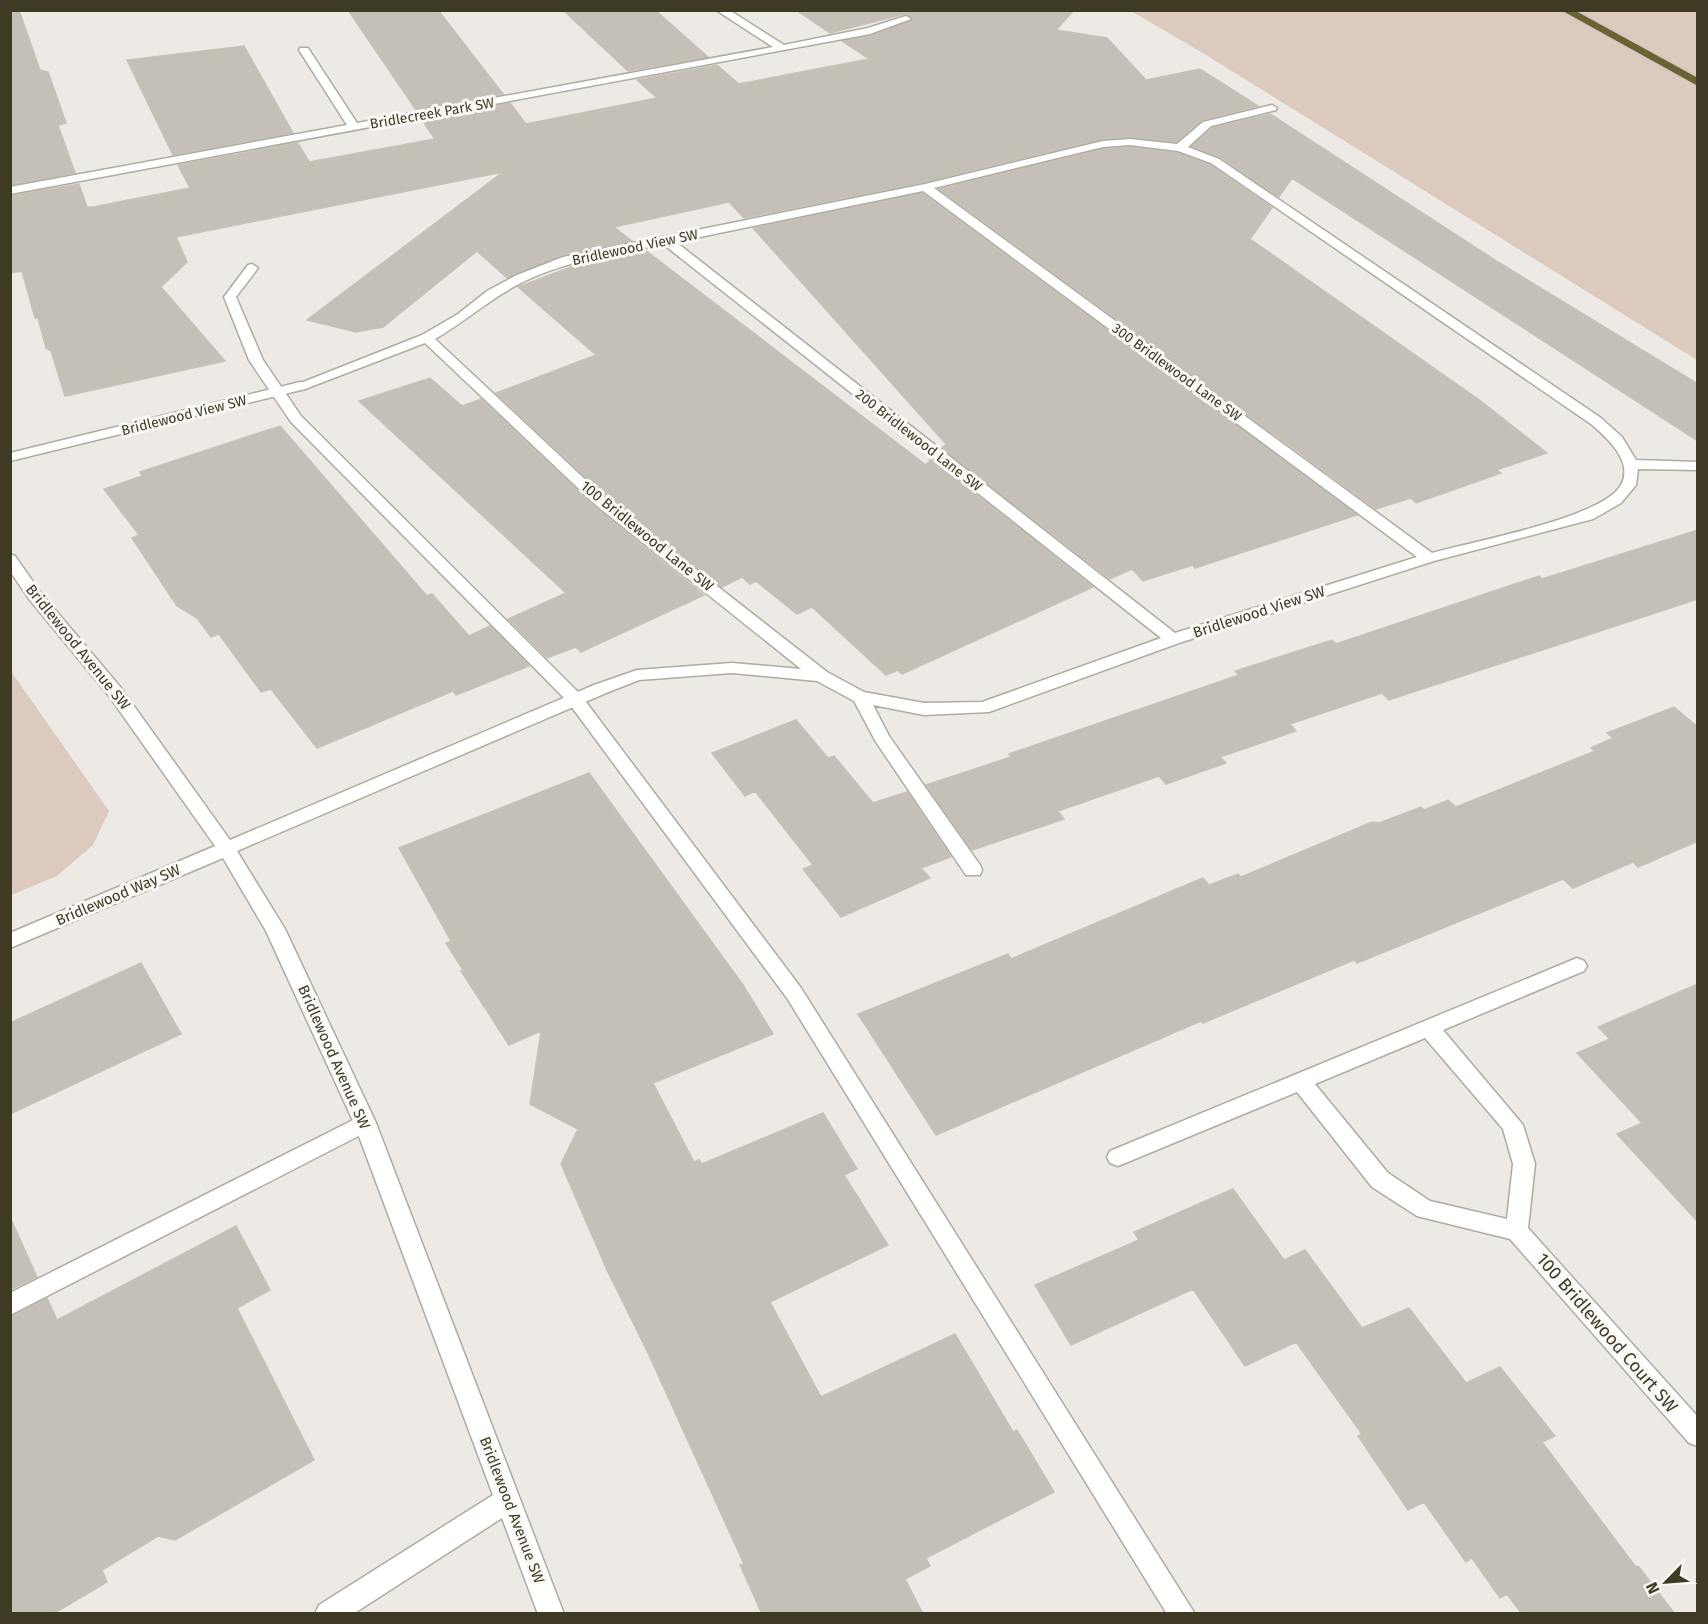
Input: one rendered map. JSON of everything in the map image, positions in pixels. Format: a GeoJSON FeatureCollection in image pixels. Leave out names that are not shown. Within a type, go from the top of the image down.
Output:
{"type":"FeatureCollection","features":[{"type":"Feature","properties":{"kind":"highway"},"geometry":{"type":"LineString","coordinates":[[1566,10],[1698,83]]}},
{"type":"Feature","properties":{"kind":"street"},"geometry":{"type":"LineString","coordinates":[[721,10],[782,48]]}},
{"type":"Feature","properties":{"kind":"street","name":"Bridlecreek Park SW"},"geometry":{"type":"LineString","coordinates":[[10,191],[782,48],[870,31],[906,19]]}},
{"type":"Feature","properties":{"kind":"street"},"geometry":{"type":"LineString","coordinates":[[304,50],[354,128]]}},
{"type":"Feature","properties":{"kind":"street"},"geometry":{"type":"LineString","coordinates":[[1180,148],[1207,124],[1272,108]]}},
{"type":"Feature","properties":{"kind":"street","name":"Bridlewood View SW"},"geometry":{"type":"LineString","coordinates":[[10,457],[300,386],[427,338],[463,317],[492,294],[521,278],[567,260],[926,187],[1103,144],[1130,142],[1180,148],[1215,161],[1596,421],[1616,439],[1626,452],[1631,464],[1629,485],[1616,500],[1588,516],[1429,558],[1173,639],[983,708],[924,709],[860,697],[821,675],[732,668],[637,675],[574,698],[226,848]]}},
{"type":"Feature","properties":{"kind":"street","name":"300 Bridlewood Lane SW"},"geometry":{"type":"LineString","coordinates":[[926,187],[1429,558]]}},
{"type":"Feature","properties":{"kind":"street","name":"200 Bridlewood Lane SW"},"geometry":{"type":"LineString","coordinates":[[666,240],[1173,639]]}},
{"type":"Feature","properties":{"kind":"street"},"geometry":{"type":"LineString","coordinates":[[252,268],[230,297],[256,360],[278,393],[296,419],[574,698],[794,993],[1182,1614]]}},
{"type":"Feature","properties":{"kind":"street","name":"100 Bridlewood Lane SW"},"geometry":{"type":"LineString","coordinates":[[427,338],[602,503],[821,675]]}},
{"type":"Feature","properties":{"kind":"street"},"geometry":{"type":"LineString","coordinates":[[1631,464],[1698,466]]}},
{"type":"Feature","properties":{"kind":"street","name":"Bridlewood Avenue SW"},"geometry":{"type":"LineString","coordinates":[[10,559],[35,596],[115,692],[226,848],[275,929],[365,1123],[551,1614]]}},
{"type":"Feature","properties":{"kind":"street"},"geometry":{"type":"LineString","coordinates":[[860,697],[882,738],[973,870]]}},
{"type":"Feature","properties":{"kind":"street","name":"Bridlewood Way SW"},"geometry":{"type":"LineString","coordinates":[[10,941],[226,848]]}},
{"type":"Feature","properties":{"kind":"street"},"geometry":{"type":"LineString","coordinates":[[1118,1156],[1577,966]]}},
{"type":"Feature","properties":{"kind":"street"},"geometry":{"type":"LineString","coordinates":[[1300,1080],[1380,1180],[1425,1209],[1517,1231],[1524,1164],[1512,1125],[1428,1027]]}},
{"type":"Feature","properties":{"kind":"street"},"geometry":{"type":"LineString","coordinates":[[10,1305],[365,1123]]}},
{"type":"Feature","properties":{"kind":"street","name":"100 Bridlewood Court SW"},"geometry":{"type":"LineString","coordinates":[[1517,1231],[1698,1434]]}},
{"type":"Feature","properties":{"kind":"street"},"geometry":{"type":"LineString","coordinates":[[328,1614],[508,1500]]}},
{"type":"Feature","properties":{"kind":"shaded area"},"geometry":{"type":"Polygon","coordinates":[[[1131,11],[1697,11],[1697,360],[1206,55],[1131,11]]]}},
{"type":"Feature","properties":{"kind":"shaded area"},"geometry":{"type":"Polygon","coordinates":[[[10,670],[109,811],[93,845],[57,876],[11,895],[10,670]]]}},
{"type":"Feature","properties":{"kind":"building"},"geometry":{"type":"Polygon","coordinates":[[[10,10],[19,10],[40,70],[48,72],[66,123],[58,125],[75,173],[10,185],[10,10]]]}},
{"type":"Feature","properties":{"kind":"building"},"geometry":{"type":"Polygon","coordinates":[[[348,10],[438,10],[503,94],[416,110],[348,10]]]}},
{"type":"Feature","properties":{"kind":"building"},"geometry":{"type":"Polygon","coordinates":[[[563,10],[655,10],[708,57],[628,71],[563,10]]]}},
{"type":"Feature","properties":{"kind":"building"},"geometry":{"type":"Polygon","coordinates":[[[796,10],[1074,10],[1056,30],[1107,38],[1146,80],[1200,69],[1258,106],[1202,120],[1176,142],[1130,137],[1103,139],[925,182],[744,218],[729,202],[614,227],[632,241],[563,255],[507,278],[477,251],[383,327],[356,332],[307,320],[503,172],[176,237],[187,262],[161,287],[225,361],[65,396],[51,351],[46,348],[38,318],[35,318],[22,271],[10,273],[10,196],[79,184],[87,207],[93,207],[190,188],[178,165],[298,143],[309,162],[435,139],[422,120],[510,103],[526,124],[657,98],[637,80],[717,65],[739,84],[869,59],[842,41],[871,36],[913,18],[905,14],[830,33],[796,10]]]}},
{"type":"Feature","properties":{"kind":"building"},"geometry":{"type":"Polygon","coordinates":[[[244,46],[293,133],[173,155],[127,60],[244,46]]]}},
{"type":"Feature","properties":{"kind":"building"},"geometry":{"type":"Polygon","coordinates":[[[1270,114],[1498,262],[1698,384],[1698,441],[1292,178],[1279,197],[1220,157],[1192,146],[1212,128],[1270,114]]]}},
{"type":"Feature","properties":{"kind":"building"},"geometry":{"type":"Polygon","coordinates":[[[1130,147],[1177,153],[1210,165],[1272,208],[1250,239],[1478,399],[1547,453],[1496,470],[1501,473],[1416,503],[1411,498],[1376,509],[939,189],[1103,149],[1130,147]]]}},
{"type":"Feature","properties":{"kind":"building"},"geometry":{"type":"Polygon","coordinates":[[[922,193],[1357,515],[1195,568],[1193,565],[1143,581],[1132,569],[1110,579],[942,448],[946,444],[753,228],[922,193]]]}},
{"type":"Feature","properties":{"kind":"building"},"geometry":{"type":"Polygon","coordinates":[[[645,250],[926,465],[931,459],[1093,587],[902,674],[898,670],[886,675],[812,607],[797,614],[756,581],[750,584],[742,577],[722,587],[608,498],[496,393],[596,355],[518,287],[576,265],[645,250]]]}},
{"type":"Feature","properties":{"kind":"building"},"geometry":{"type":"Polygon","coordinates":[[[430,378],[462,406],[481,399],[596,508],[704,595],[581,652],[576,647],[547,658],[508,619],[566,593],[359,401],[430,378]]]}},
{"type":"Feature","properties":{"kind":"building"},"geometry":{"type":"Polygon","coordinates":[[[280,426],[427,596],[432,594],[469,636],[490,626],[529,666],[456,695],[453,691],[317,748],[271,689],[261,692],[219,634],[211,637],[197,618],[177,606],[132,538],[139,535],[104,489],[142,476],[140,472],[280,426]]]}},
{"type":"Feature","properties":{"kind":"building"},"geometry":{"type":"Polygon","coordinates":[[[1698,530],[1698,599],[1389,700],[1382,693],[1290,724],[1296,731],[1220,757],[1226,763],[1166,784],[1159,776],[1058,811],[1064,819],[972,850],[926,785],[1239,675],[1235,671],[1332,640],[1336,644],[1539,576],[1542,579],[1698,530]]]}},
{"type":"Feature","properties":{"kind":"building"},"geometry":{"type":"Polygon","coordinates":[[[1674,707],[1698,727],[1698,841],[1638,867],[1633,862],[1573,888],[1563,879],[1357,963],[1354,960],[1203,1023],[1201,1021],[936,1135],[858,1014],[1008,954],[1011,959],[1203,878],[1209,885],[1238,874],[1241,877],[1372,822],[1379,823],[1421,807],[1424,810],[1448,800],[1456,807],[1595,751],[1591,748],[1613,738],[1607,733],[1674,707]]]}},
{"type":"Feature","properties":{"kind":"building"},"geometry":{"type":"Polygon","coordinates":[[[796,720],[828,758],[834,756],[873,803],[907,792],[951,857],[921,868],[930,878],[841,917],[803,869],[813,865],[755,791],[745,796],[712,753],[796,720]]]}},
{"type":"Feature","properties":{"kind":"building"},"geometry":{"type":"Polygon","coordinates":[[[589,773],[743,985],[773,1034],[653,1083],[694,1162],[699,1160],[702,1164],[823,1113],[857,1169],[844,1175],[888,1245],[770,1302],[821,1397],[955,1334],[1013,1432],[1017,1430],[1054,1492],[926,1558],[930,1566],[905,1579],[923,1614],[762,1614],[740,1565],[744,1564],[648,1353],[607,1270],[561,1164],[578,1129],[530,1104],[541,1031],[509,1045],[461,971],[463,970],[446,943],[451,941],[399,848],[589,773]]]}},
{"type":"Feature","properties":{"kind":"building"},"geometry":{"type":"Polygon","coordinates":[[[141,963],[181,1034],[10,1114],[10,1023],[141,963]]]}},
{"type":"Feature","properties":{"kind":"building"},"geometry":{"type":"Polygon","coordinates":[[[1698,984],[1698,1222],[1617,1134],[1642,1123],[1577,1053],[1610,1039],[1598,1027],[1698,984]]]}},
{"type":"Feature","properties":{"kind":"building"},"geometry":{"type":"Polygon","coordinates":[[[1233,1189],[1284,1260],[1305,1250],[1362,1328],[1409,1308],[1466,1383],[1500,1367],[1555,1436],[1542,1442],[1635,1566],[1639,1567],[1675,1614],[1522,1614],[1507,1594],[1500,1598],[1472,1558],[1466,1562],[1424,1502],[1408,1510],[1358,1436],[1362,1434],[1296,1342],[1245,1366],[1193,1289],[1071,1345],[1035,1285],[1139,1240],[1134,1232],[1233,1189]]]}},
{"type":"Feature","properties":{"kind":"building"},"geometry":{"type":"Polygon","coordinates":[[[10,1217],[37,1277],[10,1290],[10,1217]]]}},
{"type":"Feature","properties":{"kind":"building"},"geometry":{"type":"Polygon","coordinates":[[[236,1226],[270,1290],[237,1308],[314,1460],[175,1540],[158,1536],[102,1570],[107,1582],[53,1614],[10,1614],[10,1317],[47,1298],[57,1320],[236,1226]]]}}]}
